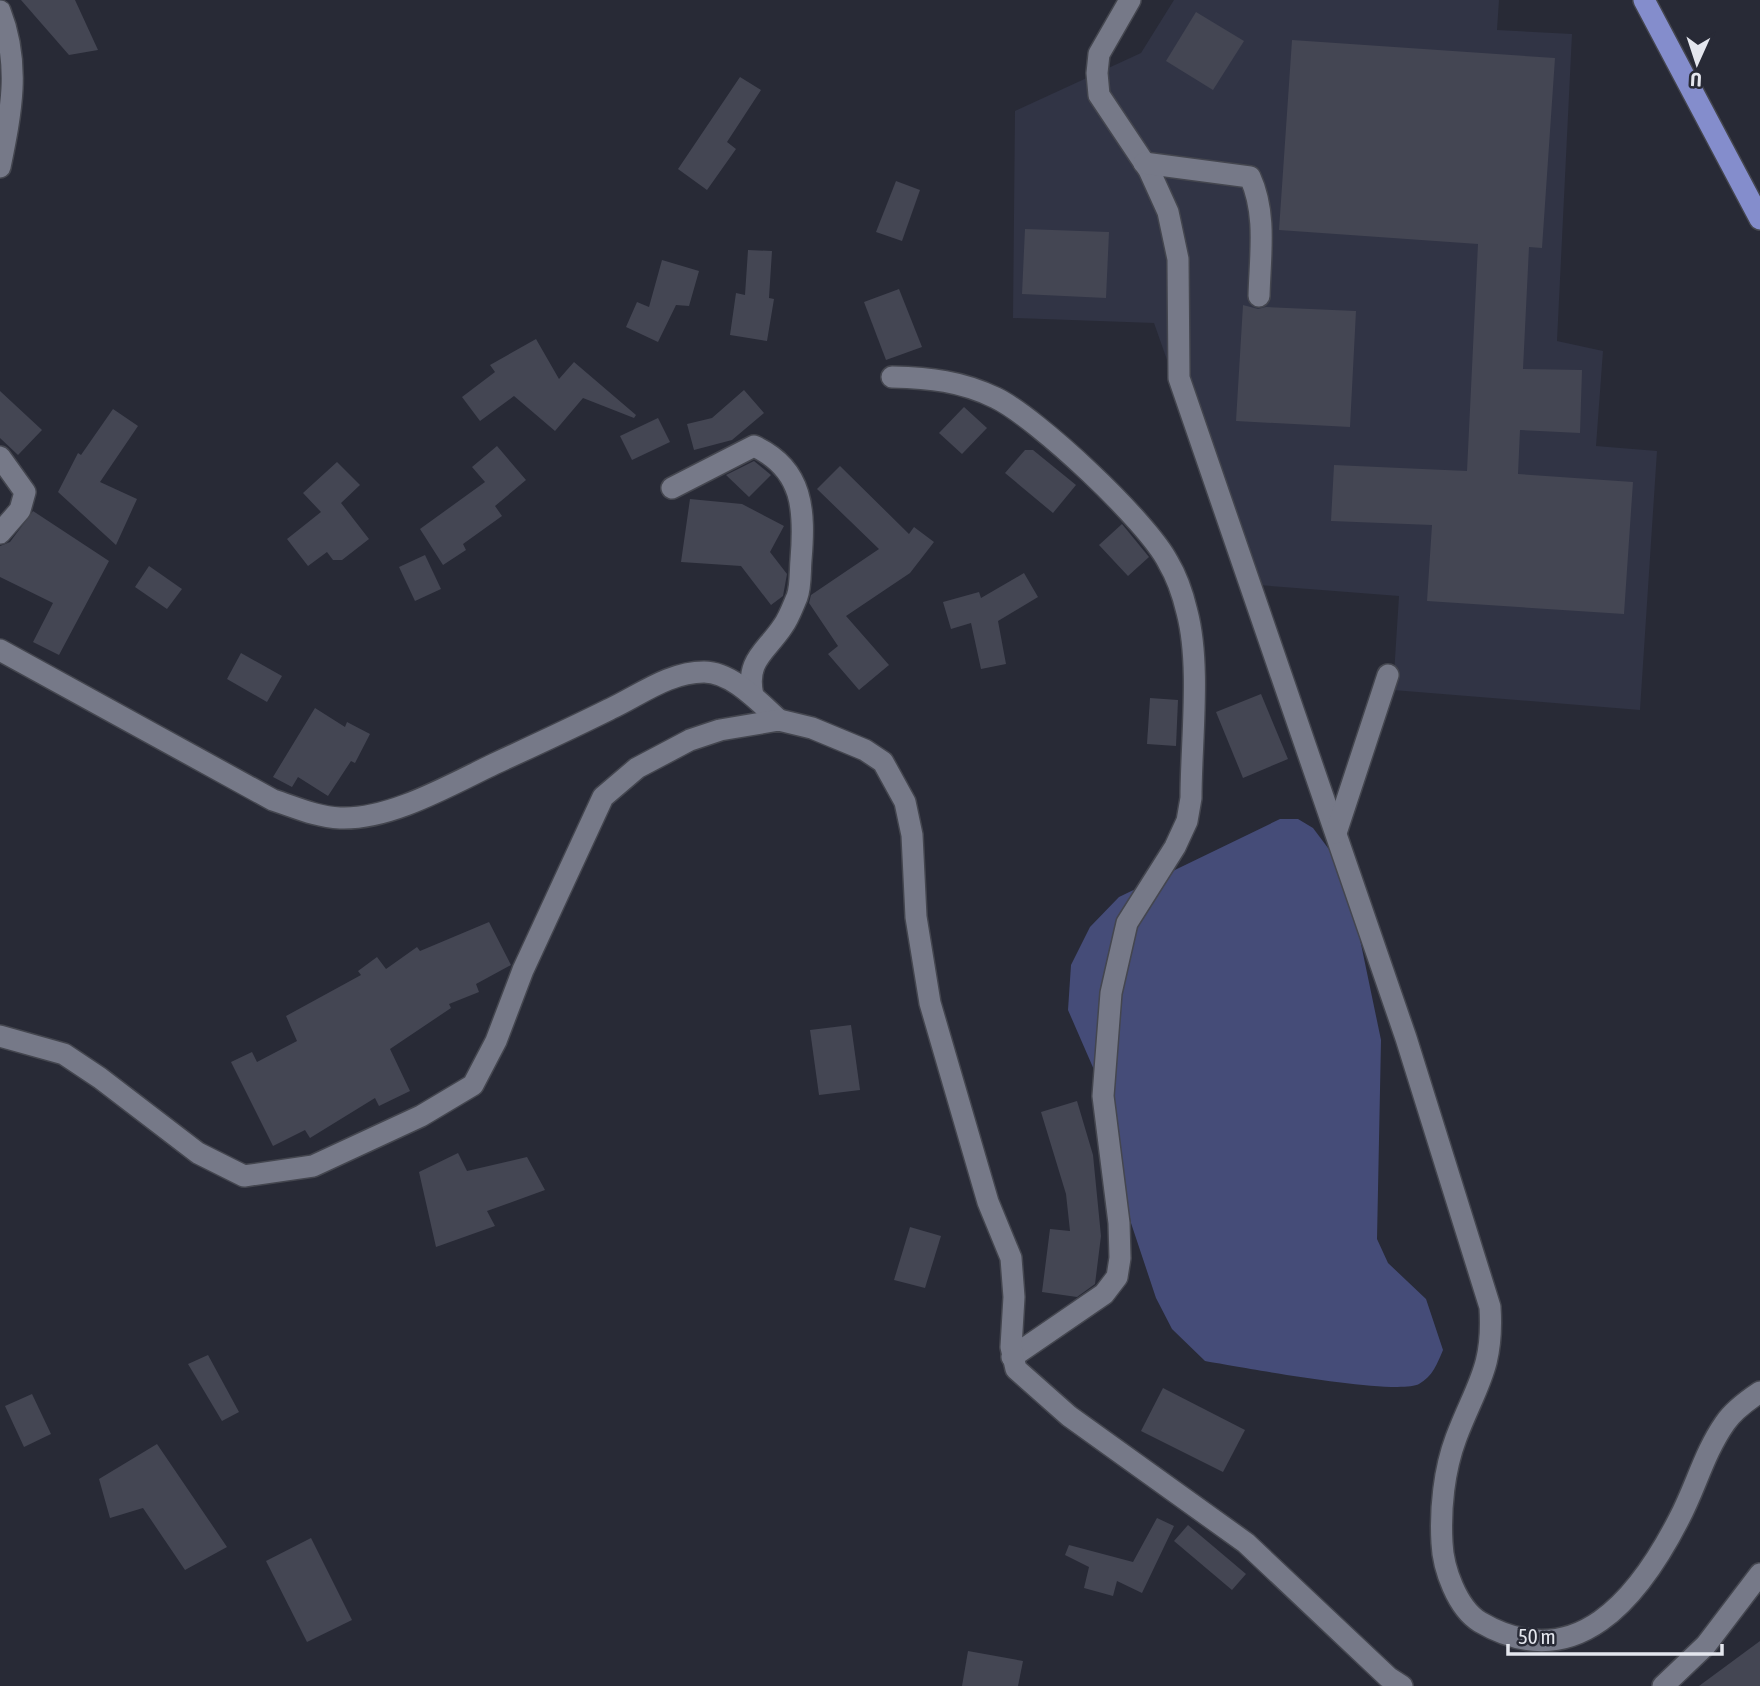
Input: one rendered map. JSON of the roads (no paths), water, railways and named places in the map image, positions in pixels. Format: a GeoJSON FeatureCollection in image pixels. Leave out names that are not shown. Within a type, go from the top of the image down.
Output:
{"type":"FeatureCollection","features":[{"type":"Feature","properties":{"kind":"main road"},"geometry":{"type":"LineString","coordinates":[[1644,0],[1760,219]]}},
{"type":"Feature","properties":{"kind":"street"},"geometry":{"type":"LineString","coordinates":[[1130,0],[1099,54],[1099,95],[1161,193],[1175,238],[1179,378],[1406,1038],[1490,1307],[1491,1348],[1485,1373],[1455,1440],[1444,1490],[1442,1544],[1445,1563],[1458,1597],[1477,1620],[1518,1636],[1545,1641],[1571,1637],[1591,1629],[1609,1617],[1649,1571],[1681,1516],[1699,1470],[1726,1421],[1760,1392]]}},
{"type":"Feature","properties":{"kind":"street"},"geometry":{"type":"LineString","coordinates":[[0,11],[10,41],[14,96],[0,167]]}},
{"type":"Feature","properties":{"kind":"street"},"geometry":{"type":"LineString","coordinates":[[1144,163],[1250,177],[1259,196],[1261,216],[1259,296]]}},
{"type":"Feature","properties":{"kind":"street"},"geometry":{"type":"LineString","coordinates":[[892,377],[944,379],[969,386],[1005,403],[1037,427],[1149,533],[1168,560],[1181,590],[1193,647],[1191,798],[1187,821],[1175,847],[1127,923],[1111,993],[1103,1096],[1119,1223],[1121,1258],[1117,1277],[1104,1294],[1012,1357]]}},
{"type":"Feature","properties":{"kind":"street"},"geometry":{"type":"LineString","coordinates":[[673,488],[754,446],[775,455],[797,488],[804,520],[799,593],[784,626],[760,652],[750,681],[752,695]]}},
{"type":"Feature","properties":{"kind":"street"},"geometry":{"type":"LineString","coordinates":[[0,457],[25,492],[20,510],[0,533]]}},
{"type":"Feature","properties":{"kind":"street"},"geometry":{"type":"LineString","coordinates":[[0,650],[273,800],[314,814],[340,818],[365,816],[418,800],[672,678],[705,672],[724,678],[752,695],[779,720]]}},
{"type":"Feature","properties":{"kind":"street"},"geometry":{"type":"LineString","coordinates":[[1336,833],[1388,675]]}},
{"type":"Feature","properties":{"kind":"street"},"geometry":{"type":"LineString","coordinates":[[0,1035],[64,1055],[100,1078],[198,1153],[244,1176],[313,1166],[421,1116],[473,1085],[496,1041],[523,970],[603,797],[637,768],[690,740],[720,730],[779,720],[812,728],[865,750],[883,762],[905,803],[912,835],[916,917],[930,1003],[988,1202],[1011,1258],[1014,1297],[1012,1357],[1024,1379],[1069,1416],[1247,1543],[1388,1677],[1402,1686]]}},
{"type":"Feature","properties":{"kind":"street"},"geometry":{"type":"LineString","coordinates":[[1663,1686],[1706,1646],[1760,1574]]}}]}
